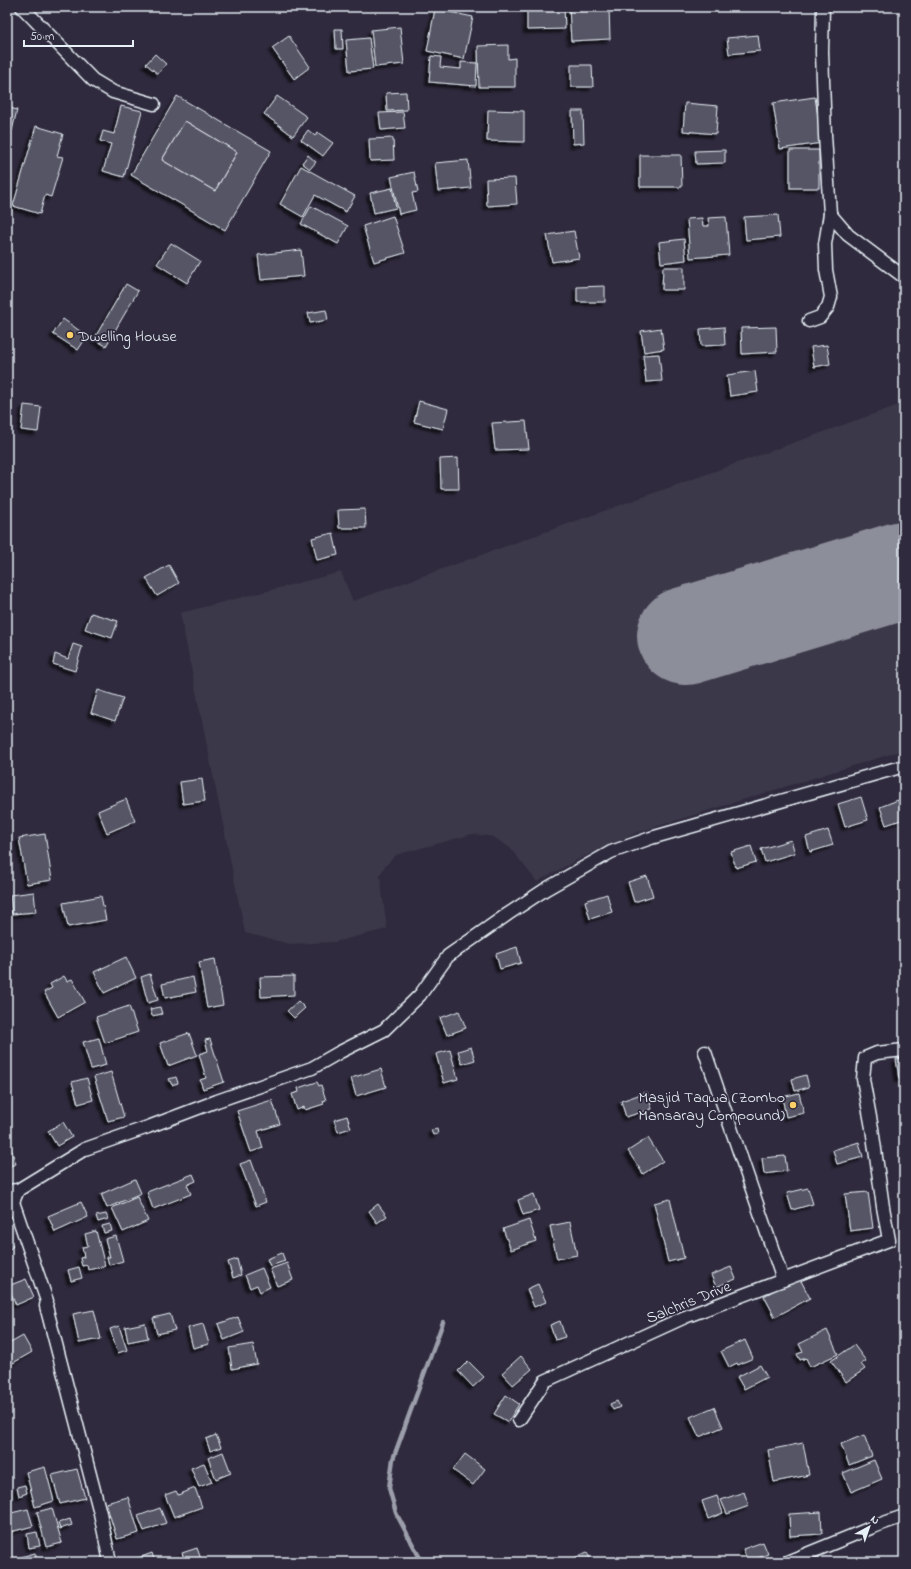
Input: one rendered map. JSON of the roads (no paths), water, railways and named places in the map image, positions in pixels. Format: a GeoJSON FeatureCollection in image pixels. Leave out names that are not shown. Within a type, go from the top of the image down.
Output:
{"type":"FeatureCollection","features":[{"type":"Feature","properties":{"kind":"street"},"geometry":{"type":"LineString","coordinates":[[22,7],[93,80],[113,92],[154,104]]}},
{"type":"Feature","properties":{"kind":"street"},"geometry":{"type":"LineString","coordinates":[[809,321],[820,317],[828,307],[831,297],[826,270],[825,244],[830,214],[824,120],[822,52],[823,7]]}},
{"type":"Feature","properties":{"kind":"street"},"geometry":{"type":"LineString","coordinates":[[830,214],[848,235],[904,277]]}},
{"type":"Feature","properties":{"kind":"street"},"geometry":{"type":"LineString","coordinates":[[110,1562],[100,1513],[76,1426],[46,1306],[47,1301],[13,1202],[12,1190],[85,1149],[148,1128],[217,1101],[312,1068],[384,1030],[420,995],[448,956],[546,889],[611,852],[650,838],[904,766]]}},
{"type":"Feature","properties":{"kind":"street","name":"Salchris Drive"},"geometry":{"type":"LineString","coordinates":[[519,1420],[545,1381],[685,1317],[889,1240],[882,1208],[872,1128],[863,1079],[865,1058],[877,1053],[904,1050]]}},
{"type":"Feature","properties":{"kind":"street"},"geometry":{"type":"LineString","coordinates":[[705,1052],[783,1280]]}},
{"type":"Feature","properties":{"kind":"street"},"geometry":{"type":"LineString","coordinates":[[787,1562],[904,1516]]}},
{"type":"Feature","properties":{"kind":"waterway"},"geometry":{"type":"LineString","coordinates":[[422,1562],[396,1513],[389,1488],[393,1459],[443,1322]]}},
{"type":"Feature","properties":{"kind":"place","name":"Dwelling House"},"geometry":{"type":"Point","coordinates":[70,335]}},
{"type":"Feature","properties":{"kind":"place","name":"Masjid Taqwa (Zombo Mansaray Compound)"},"geometry":{"type":"Point","coordinates":[793,1105]}}]}
